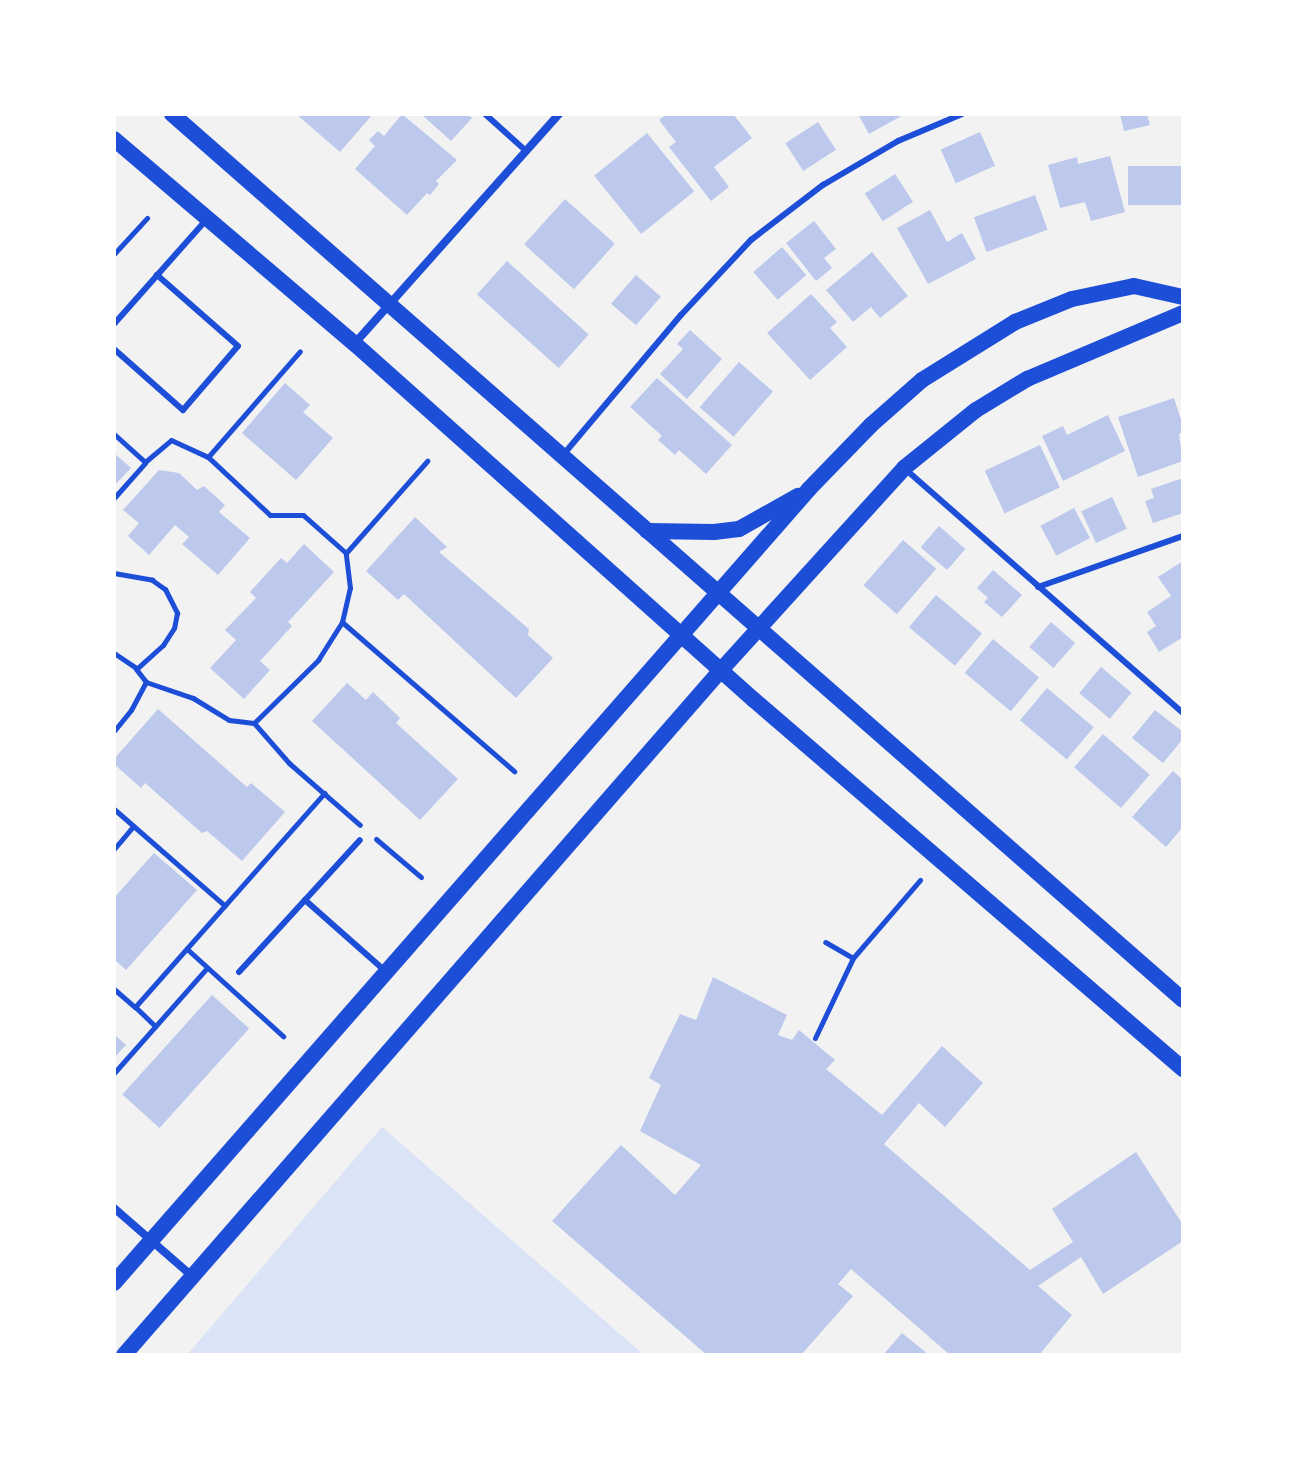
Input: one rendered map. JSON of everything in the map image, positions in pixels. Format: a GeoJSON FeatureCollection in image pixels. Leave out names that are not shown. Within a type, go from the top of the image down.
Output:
{"type":"FeatureCollection","features":[{"type":"Feature","properties":{"kind":"main road"},"geometry":{"type":"LineString","coordinates":[[172,114],[1183,1000]]}},
{"type":"Feature","properties":{"kind":"main road"},"geometry":{"type":"LineString","coordinates":[[114,139],[355,344],[682,636],[1183,1069]]}},
{"type":"Feature","properties":{"kind":"main road"},"geometry":{"type":"LineString","coordinates":[[114,1283],[809,489],[871,425],[922,380],[1015,322],[1072,299],[1134,286],[1183,297]]}},
{"type":"Feature","properties":{"kind":"main road"},"geometry":{"type":"LineString","coordinates":[[124,1355],[721,670],[904,468],[976,410],[1027,379],[1183,313]]}},
{"type":"Feature","properties":{"kind":"main road"},"geometry":{"type":"LineString","coordinates":[[647,531],[714,532],[739,529],[809,489]]}},
{"type":"Feature","properties":{"kind":"street"},"geometry":{"type":"LineString","coordinates":[[355,344],[559,114]]}},
{"type":"Feature","properties":{"kind":"street"},"geometry":{"type":"LineString","coordinates":[[114,1208],[193,1277]]}},
{"type":"Feature","properties":{"kind":"lane"},"geometry":{"type":"LineString","coordinates":[[485,114],[525,150]]}},
{"type":"Feature","properties":{"kind":"lane"},"geometry":{"type":"LineString","coordinates":[[561,457],[681,315],[751,240],[823,185],[898,141],[962,114]]}},
{"type":"Feature","properties":{"kind":"lane"},"geometry":{"type":"LineString","coordinates":[[114,324],[207,219]]}},
{"type":"Feature","properties":{"kind":"lane"},"geometry":{"type":"LineString","coordinates":[[114,349],[183,410],[238,346],[157,275]]}},
{"type":"Feature","properties":{"kind":"lane"},"geometry":{"type":"LineString","coordinates":[[904,468],[1183,713]]}},
{"type":"Feature","properties":{"kind":"lane"},"geometry":{"type":"LineString","coordinates":[[1038,587],[1183,536]]}},
{"type":"Feature","properties":{"kind":"lane"},"geometry":{"type":"LineString","coordinates":[[239,972],[360,840]]}},
{"type":"Feature","properties":{"kind":"lane"},"geometry":{"type":"LineString","coordinates":[[305,900],[386,972]]}},
{"type":"Feature","properties":{"kind":"path"},"geometry":{"type":"LineString","coordinates":[[114,254],[147,218]]}},
{"type":"Feature","properties":{"kind":"path"},"geometry":{"type":"LineString","coordinates":[[208,457],[300,351]]}},
{"type":"Feature","properties":{"kind":"path"},"geometry":{"type":"LineString","coordinates":[[114,434],[145,462]]}},
{"type":"Feature","properties":{"kind":"path"},"geometry":{"type":"LineString","coordinates":[[114,498],[145,462],[171,440],[208,457],[270,515],[303,515],[346,553],[350,588],[342,622],[318,660],[254,723]]}},
{"type":"Feature","properties":{"kind":"path"},"geometry":{"type":"LineString","coordinates":[[346,553],[427,461]]}},
{"type":"Feature","properties":{"kind":"path"},"geometry":{"type":"LineString","coordinates":[[114,573],[152,580],[165,589],[177,613],[174,628],[163,645],[136,669]]}},
{"type":"Feature","properties":{"kind":"path"},"geometry":{"type":"LineString","coordinates":[[342,622],[514,771]]}},
{"type":"Feature","properties":{"kind":"path"},"geometry":{"type":"LineString","coordinates":[[114,653],[136,669],[146,682],[193,698],[229,720],[254,723],[289,763],[421,877]]}},
{"type":"Feature","properties":{"kind":"path"},"geometry":{"type":"LineString","coordinates":[[114,731],[131,710],[146,682]]}},
{"type":"Feature","properties":{"kind":"path"},"geometry":{"type":"LineString","coordinates":[[135,1007],[324,793]]}},
{"type":"Feature","properties":{"kind":"path"},"geometry":{"type":"LineString","coordinates":[[114,809],[225,906]]}},
{"type":"Feature","properties":{"kind":"path"},"geometry":{"type":"LineString","coordinates":[[114,849],[133,826]]}},
{"type":"Feature","properties":{"kind":"path"},"geometry":{"type":"LineString","coordinates":[[815,1038],[853,958],[920,880]]}},
{"type":"Feature","properties":{"kind":"path"},"geometry":{"type":"LineString","coordinates":[[825,942],[853,958]]}},
{"type":"Feature","properties":{"kind":"path"},"geometry":{"type":"LineString","coordinates":[[187,949],[283,1036]]}},
{"type":"Feature","properties":{"kind":"path"},"geometry":{"type":"LineString","coordinates":[[114,1073],[207,968]]}},
{"type":"Feature","properties":{"kind":"path"},"geometry":{"type":"LineString","coordinates":[[114,989],[155,1026]]}},
{"type":"Feature","properties":{"kind":"shaded area"},"geometry":{"type":"Polygon","coordinates":[[[382,1127],[644,1355],[187,1355],[382,1127]]]}},
{"type":"Feature","properties":{"kind":"building"},"geometry":{"type":"Polygon","coordinates":[[[296,114],[373,114],[340,152],[296,114]]]}},
{"type":"Feature","properties":{"kind":"building"},"geometry":{"type":"Polygon","coordinates":[[[402,114],[457,160],[436,181],[439,184],[430,195],[427,193],[407,215],[355,169],[375,146],[369,140],[378,131],[384,136],[402,114]]]}},
{"type":"Feature","properties":{"kind":"building"},"geometry":{"type":"Polygon","coordinates":[[[421,114],[467,114],[472,118],[451,141],[421,114]]]}},
{"type":"Feature","properties":{"kind":"building"},"geometry":{"type":"Polygon","coordinates":[[[667,114],[733,114],[752,138],[714,167],[729,187],[711,201],[669,147],[676,142],[659,120],[667,114]]]}},
{"type":"Feature","properties":{"kind":"building"},"geometry":{"type":"Polygon","coordinates":[[[858,114],[905,114],[869,134],[858,114]]]}},
{"type":"Feature","properties":{"kind":"building"},"geometry":{"type":"Polygon","coordinates":[[[1120,114],[1147,114],[1150,125],[1124,131],[1120,114]]]}},
{"type":"Feature","properties":{"kind":"building"},"geometry":{"type":"Polygon","coordinates":[[[818,122],[836,150],[803,171],[785,143],[818,122]]]}},
{"type":"Feature","properties":{"kind":"building"},"geometry":{"type":"Polygon","coordinates":[[[980,132],[995,166],[956,183],[941,149],[980,132]]]}},
{"type":"Feature","properties":{"kind":"building"},"geometry":{"type":"Polygon","coordinates":[[[647,133],[694,191],[641,234],[594,176],[647,133]]]}},
{"type":"Feature","properties":{"kind":"building"},"geometry":{"type":"Polygon","coordinates":[[[1110,156],[1125,212],[1091,221],[1085,202],[1060,208],[1048,165],[1077,157],[1078,164],[1110,156]]]}},
{"type":"Feature","properties":{"kind":"building"},"geometry":{"type":"Polygon","coordinates":[[[1128,166],[1183,166],[1183,205],[1128,205],[1128,166]]]}},
{"type":"Feature","properties":{"kind":"building"},"geometry":{"type":"Polygon","coordinates":[[[895,174],[913,202],[883,221],[865,194],[895,174]]]}},
{"type":"Feature","properties":{"kind":"building"},"geometry":{"type":"Polygon","coordinates":[[[1035,195],[1048,230],[987,252],[974,217],[1035,195]]]}},
{"type":"Feature","properties":{"kind":"building"},"geometry":{"type":"Polygon","coordinates":[[[565,199],[615,244],[574,289],[524,244],[565,199]]]}},
{"type":"Feature","properties":{"kind":"building"},"geometry":{"type":"Polygon","coordinates":[[[930,210],[947,242],[962,233],[976,259],[928,284],[897,228],[930,210]]]}},
{"type":"Feature","properties":{"kind":"building"},"geometry":{"type":"Polygon","coordinates":[[[814,221],[836,249],[824,258],[832,268],[816,281],[786,243],[814,221]]]}},
{"type":"Feature","properties":{"kind":"building"},"geometry":{"type":"Polygon","coordinates":[[[782,247],[806,275],[778,300],[753,272],[782,247]]]}},
{"type":"Feature","properties":{"kind":"building"},"geometry":{"type":"Polygon","coordinates":[[[872,252],[908,296],[880,318],[871,307],[853,322],[826,290],[872,252]]]}},
{"type":"Feature","properties":{"kind":"building"},"geometry":{"type":"Polygon","coordinates":[[[507,261],[589,335],[559,368],[477,294],[507,261]]]}},
{"type":"Feature","properties":{"kind":"building"},"geometry":{"type":"Polygon","coordinates":[[[636,275],[661,297],[636,325],[611,304],[636,275]]]}},
{"type":"Feature","properties":{"kind":"building"},"geometry":{"type":"Polygon","coordinates":[[[811,294],[837,322],[830,328],[847,347],[810,380],[767,333],[811,294]]]}},
{"type":"Feature","properties":{"kind":"building"},"geometry":{"type":"Polygon","coordinates":[[[690,330],[722,359],[687,399],[660,374],[683,349],[677,344],[690,330]]]}},
{"type":"Feature","properties":{"kind":"building"},"geometry":{"type":"Polygon","coordinates":[[[739,362],[773,392],[734,437],[700,407],[739,362]]]}},
{"type":"Feature","properties":{"kind":"building"},"geometry":{"type":"Polygon","coordinates":[[[657,378],[732,445],[706,474],[679,450],[675,455],[658,440],[662,436],[630,407],[657,378]]]}},
{"type":"Feature","properties":{"kind":"building"},"geometry":{"type":"Polygon","coordinates":[[[285,383],[310,405],[303,412],[333,438],[296,480],[242,433],[285,383]]]}},
{"type":"Feature","properties":{"kind":"building"},"geometry":{"type":"Polygon","coordinates":[[[1174,398],[1183,426],[1183,432],[1179,434],[1183,461],[1138,477],[1118,417],[1174,398]]]}},
{"type":"Feature","properties":{"kind":"building"},"geometry":{"type":"Polygon","coordinates":[[[1108,415],[1125,451],[1063,481],[1042,436],[1063,426],[1067,435],[1108,415]]]}},
{"type":"Feature","properties":{"kind":"building"},"geometry":{"type":"Polygon","coordinates":[[[1040,445],[1060,488],[1005,513],[985,471],[1040,445]]]}},
{"type":"Feature","properties":{"kind":"building"},"geometry":{"type":"Polygon","coordinates":[[[114,453],[131,468],[114,486],[114,453]]]}},
{"type":"Feature","properties":{"kind":"building"},"geometry":{"type":"Polygon","coordinates":[[[159,470],[179,473],[197,490],[204,486],[225,505],[219,512],[250,538],[218,575],[182,544],[189,537],[175,525],[149,555],[128,536],[139,523],[123,510],[159,470]]]}},
{"type":"Feature","properties":{"kind":"building"},"geometry":{"type":"Polygon","coordinates":[[[1183,478],[1183,513],[1153,523],[1145,501],[1154,498],[1151,489],[1183,478]]]}},
{"type":"Feature","properties":{"kind":"building"},"geometry":{"type":"Polygon","coordinates":[[[1112,497],[1127,529],[1096,543],[1081,511],[1112,497]]]}},
{"type":"Feature","properties":{"kind":"building"},"geometry":{"type":"Polygon","coordinates":[[[1074,508],[1090,538],[1056,556],[1040,526],[1074,508]]]}},
{"type":"Feature","properties":{"kind":"building"},"geometry":{"type":"Polygon","coordinates":[[[415,517],[447,547],[439,552],[529,629],[528,635],[553,658],[516,698],[404,594],[398,600],[366,571],[415,517]]]}},
{"type":"Feature","properties":{"kind":"building"},"geometry":{"type":"Polygon","coordinates":[[[939,526],[965,549],[947,570],[921,547],[939,526]]]}},
{"type":"Feature","properties":{"kind":"building"},"geometry":{"type":"Polygon","coordinates":[[[903,540],[936,569],[897,614],[864,585],[903,540]]]}},
{"type":"Feature","properties":{"kind":"building"},"geometry":{"type":"Polygon","coordinates":[[[304,544],[334,572],[288,622],[292,626],[260,661],[270,670],[244,699],[210,668],[236,640],[225,630],[256,598],[250,592],[281,558],[287,563],[304,544]]]}},
{"type":"Feature","properties":{"kind":"building"},"geometry":{"type":"Polygon","coordinates":[[[1183,561],[1183,637],[1159,652],[1147,632],[1156,626],[1147,612],[1171,596],[1158,577],[1183,561]]]}},
{"type":"Feature","properties":{"kind":"building"},"geometry":{"type":"Polygon","coordinates":[[[993,570],[1022,595],[1002,617],[984,602],[988,598],[977,588],[993,570]]]}},
{"type":"Feature","properties":{"kind":"building"},"geometry":{"type":"Polygon","coordinates":[[[936,595],[982,634],[955,666],[909,627],[936,595]]]}},
{"type":"Feature","properties":{"kind":"building"},"geometry":{"type":"Polygon","coordinates":[[[1051,622],[1075,643],[1054,668],[1029,647],[1051,622]]]}},
{"type":"Feature","properties":{"kind":"building"},"geometry":{"type":"Polygon","coordinates":[[[993,639],[1039,678],[1011,711],[965,673],[993,639]]]}},
{"type":"Feature","properties":{"kind":"building"},"geometry":{"type":"Polygon","coordinates":[[[1101,667],[1132,693],[1110,719],[1079,693],[1101,667]]]}},
{"type":"Feature","properties":{"kind":"building"},"geometry":{"type":"Polygon","coordinates":[[[347,683],[366,700],[373,692],[400,718],[396,723],[458,779],[420,820],[312,721],[347,683]]]}},
{"type":"Feature","properties":{"kind":"building"},"geometry":{"type":"Polygon","coordinates":[[[1047,688],[1094,727],[1067,759],[1020,720],[1047,688]]]}},
{"type":"Feature","properties":{"kind":"building"},"geometry":{"type":"Polygon","coordinates":[[[158,709],[247,787],[251,783],[285,812],[242,861],[207,831],[202,833],[145,783],[141,788],[114,764],[114,759],[158,709]]]}},
{"type":"Feature","properties":{"kind":"building"},"geometry":{"type":"Polygon","coordinates":[[[1155,710],[1183,732],[1183,739],[1163,763],[1132,738],[1155,710]]]}},
{"type":"Feature","properties":{"kind":"building"},"geometry":{"type":"Polygon","coordinates":[[[1103,734],[1150,775],[1121,808],[1074,767],[1103,734]]]}},
{"type":"Feature","properties":{"kind":"building"},"geometry":{"type":"Polygon","coordinates":[[[1173,771],[1183,780],[1183,827],[1166,847],[1132,817],[1173,771]]]}},
{"type":"Feature","properties":{"kind":"building"},"geometry":{"type":"Polygon","coordinates":[[[154,853],[197,890],[126,970],[114,959],[114,898],[154,853]]]}},
{"type":"Feature","properties":{"kind":"building"},"geometry":{"type":"Polygon","coordinates":[[[713,977],[787,1015],[778,1035],[792,1040],[799,1030],[835,1060],[826,1069],[882,1115],[942,1046],[983,1083],[945,1127],[919,1103],[884,1144],[1030,1270],[1073,1242],[1052,1209],[1136,1152],[1183,1225],[1183,1241],[1103,1294],[1081,1257],[1038,1286],[1072,1315],[1039,1355],[950,1355],[851,1269],[838,1284],[853,1296],[801,1355],[707,1355],[552,1221],[621,1145],[675,1195],[701,1165],[640,1131],[661,1085],[649,1078],[680,1014],[696,1020],[713,977]]]}},
{"type":"Feature","properties":{"kind":"building"},"geometry":{"type":"Polygon","coordinates":[[[212,995],[249,1028],[159,1128],[122,1095],[212,995]]]}},
{"type":"Feature","properties":{"kind":"building"},"geometry":{"type":"Polygon","coordinates":[[[114,1034],[126,1045],[114,1058],[114,1034]]]}},
{"type":"Feature","properties":{"kind":"building"},"geometry":{"type":"Polygon","coordinates":[[[902,1333],[929,1355],[883,1355],[902,1333]]]}}]}
